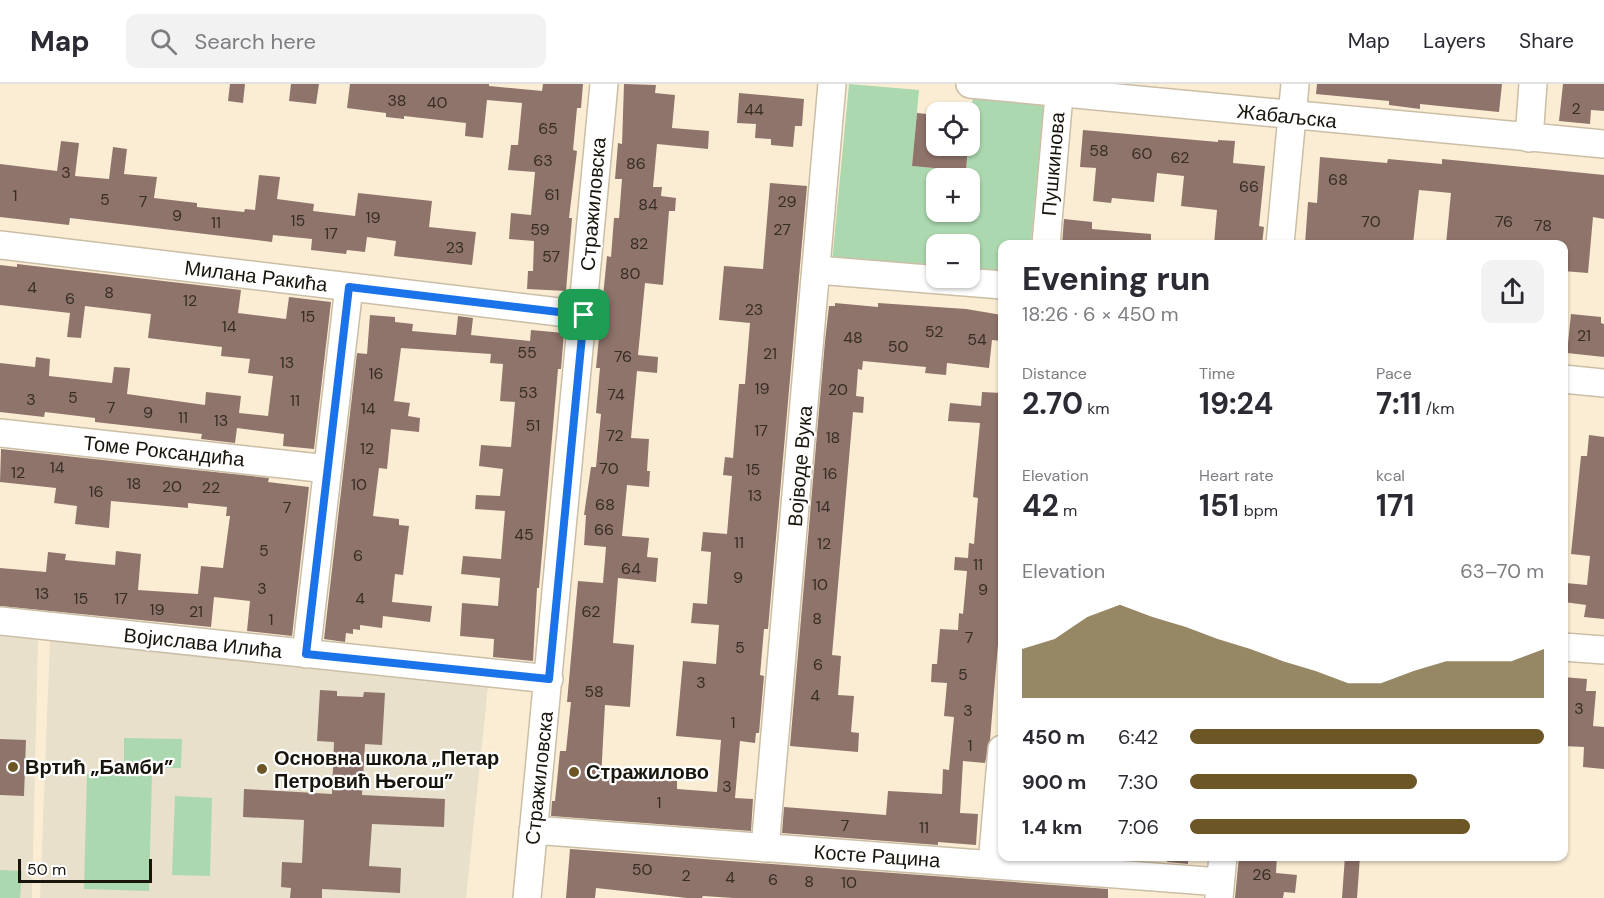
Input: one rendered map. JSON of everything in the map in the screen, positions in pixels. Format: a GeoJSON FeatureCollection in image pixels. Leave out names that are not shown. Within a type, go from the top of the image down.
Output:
{"type":"FeatureCollection","features":[{"type":"Feature","properties":{"kind":"street","name":"Стражиловска"},"geometry":{"type":"LineString","coordinates":[[527,898],[584,315],[604,84]]}},
{"type":"Feature","properties":{"kind":"street","name":"Војводе Вука"},"geometry":{"type":"LineString","coordinates":[[765,848],[832,84]]}},
{"type":"Feature","properties":{"kind":"street","name":"Жабаљска"},"geometry":{"type":"LineString","coordinates":[[970,84],[1060,88],[1292,116],[1604,144]]}},
{"type":"Feature","properties":{"kind":"street"},"geometry":{"type":"LineString","coordinates":[[1280,240],[1295,84]]}},
{"type":"Feature","properties":{"kind":"street"},"geometry":{"type":"LineString","coordinates":[[1528,138],[1533,84]]}},
{"type":"Feature","properties":{"kind":"street","name":"Пушкинова"},"geometry":{"type":"LineString","coordinates":[[1046,240],[1060,88]]}},
{"type":"Feature","properties":{"kind":"street","name":"Милана Ракића"},"geometry":{"type":"LineString","coordinates":[[0,245],[584,315]]}},
{"type":"Feature","properties":{"kind":"street"},"geometry":{"type":"LineString","coordinates":[[817,270],[998,285]]}},
{"type":"Feature","properties":{"kind":"street"},"geometry":{"type":"LineString","coordinates":[[306,654],[349,287]]}},
{"type":"Feature","properties":{"kind":"street"},"geometry":{"type":"LineString","coordinates":[[1568,379],[1604,383]]}},
{"type":"Feature","properties":{"kind":"street","name":"Томе Роксандића"},"geometry":{"type":"LineString","coordinates":[[0,433],[328,469]]}},
{"type":"Feature","properties":{"kind":"street","name":"Војислава Илића"},"geometry":{"type":"LineString","coordinates":[[0,621],[549,679]]}},
{"type":"Feature","properties":{"kind":"street"},"geometry":{"type":"LineString","coordinates":[[1568,647],[1604,650]]}},
{"type":"Feature","properties":{"kind":"street"},"geometry":{"type":"LineString","coordinates":[[992,865],[998,795]]}},
{"type":"Feature","properties":{"kind":"street","name":"Косте Рацина"},"geometry":{"type":"LineString","coordinates":[[533,831],[992,865],[1221,879]]}},
{"type":"Feature","properties":{"kind":"shaded area"},"geometry":{"type":"Polygon","coordinates":[[[0,636],[38,640],[32,898],[0,898],[0,636]]]}},
{"type":"Feature","properties":{"kind":"shaded area","name":"Основна школа „Петар Петровић Његош”"},"geometry":{"type":"Polygon","coordinates":[[[50,640],[488,687],[466,898],[40,898],[50,640]]]}},
{"type":"Feature","properties":{"kind":"green space"},"geometry":{"type":"Polygon","coordinates":[[[849,84],[919,90],[912,166],[934,168],[926,168],[926,222],[980,222],[980,168],[966,168],[967,156],[980,156],[980,102],[972,102],[973,95],[1044,102],[1031,240],[998,240],[998,277],[980,275],[980,234],[926,234],[926,270],[832,262],[849,84]]]}},
{"type":"Feature","properties":{"kind":"green space"},"geometry":{"type":"Polygon","coordinates":[[[124,738],[182,739],[181,768],[124,768],[124,738]]]}},
{"type":"Feature","properties":{"kind":"green space"},"geometry":{"type":"Polygon","coordinates":[[[87,774],[152,776],[149,891],[84,889],[87,774]]]}},
{"type":"Feature","properties":{"kind":"green space"},"geometry":{"type":"Polygon","coordinates":[[[175,796],[212,798],[210,876],[172,875],[175,796]]]}},
{"type":"Feature","properties":{"kind":"green space"},"geometry":{"type":"Polygon","coordinates":[[[0,870],[22,871],[20,898],[0,898],[0,870]]]}},
{"type":"Feature","properties":{"kind":"building"},"geometry":{"type":"Polygon","coordinates":[[[230,84],[245,84],[243,103],[228,101],[230,84]]]}},
{"type":"Feature","properties":{"kind":"building"},"geometry":{"type":"Polygon","coordinates":[[[291,84],[319,84],[316,104],[289,101],[291,84]]]}},
{"type":"Feature","properties":{"kind":"building"},"geometry":{"type":"Polygon","coordinates":[[[350,84],[489,84],[489,86],[542,91],[543,84],[583,84],[581,108],[577,108],[573,150],[577,151],[569,218],[572,218],[566,291],[527,289],[528,271],[533,271],[534,241],[509,239],[511,213],[531,215],[535,172],[508,170],[511,145],[518,145],[522,103],[487,100],[483,138],[465,136],[466,123],[404,116],[404,119],[386,117],[386,113],[347,108],[350,84]]]}},
{"type":"Feature","properties":{"kind":"building"},"geometry":{"type":"Polygon","coordinates":[[[624,84],[656,85],[655,93],[675,95],[672,128],[709,131],[708,149],[657,144],[653,187],[662,187],[661,196],[676,198],[675,211],[669,211],[663,285],[645,283],[638,355],[658,357],[657,373],[637,371],[631,438],[649,439],[647,471],[650,471],[649,487],[627,485],[622,536],[649,538],[647,557],[658,558],[656,582],[618,578],[613,643],[634,645],[630,707],[605,705],[601,778],[677,781],[677,789],[717,792],[721,740],[676,736],[683,661],[716,664],[719,625],[691,623],[693,603],[707,604],[711,552],[701,551],[703,532],[727,534],[732,476],[723,475],[725,457],[733,458],[739,384],[745,384],[750,323],[719,320],[724,266],[763,269],[770,183],[807,186],[768,629],[764,629],[760,675],[764,676],[759,733],[756,733],[755,743],[740,741],[735,798],[753,799],[751,831],[551,816],[552,801],[555,801],[560,751],[566,751],[571,702],[567,702],[578,581],[603,583],[606,547],[584,545],[586,515],[584,515],[591,467],[596,467],[601,414],[596,413],[600,368],[596,368],[607,256],[611,257],[614,218],[619,218],[622,179],[615,179],[618,143],[622,144],[624,84]]]}},
{"type":"Feature","properties":{"kind":"building"},"geometry":{"type":"Polygon","coordinates":[[[1317,84],[1502,84],[1499,112],[1420,104],[1420,109],[1389,105],[1389,101],[1316,94],[1317,84]]]}},
{"type":"Feature","properties":{"kind":"building"},"geometry":{"type":"Polygon","coordinates":[[[1563,84],[1604,84],[1604,111],[1591,110],[1590,124],[1559,121],[1563,84]]]}},
{"type":"Feature","properties":{"kind":"building"},"geometry":{"type":"Polygon","coordinates":[[[739,93],[804,99],[802,126],[795,126],[793,147],[771,145],[771,139],[755,138],[756,124],[737,123],[739,93]]]}},
{"type":"Feature","properties":{"kind":"building"},"geometry":{"type":"Polygon","coordinates":[[[917,113],[926,114],[926,156],[967,156],[966,168],[912,166],[917,113]]]}},
{"type":"Feature","properties":{"kind":"building"},"geometry":{"type":"Polygon","coordinates":[[[1083,130],[1218,142],[1218,140],[1235,141],[1233,163],[1265,166],[1259,226],[1264,227],[1262,240],[1214,240],[1217,210],[1181,206],[1184,176],[1157,173],[1154,202],[1112,198],[1111,203],[1093,201],[1096,168],[1080,167],[1083,130]]]}},
{"type":"Feature","properties":{"kind":"building"},"geometry":{"type":"Polygon","coordinates":[[[61,141],[79,143],[75,176],[109,179],[113,147],[127,149],[124,174],[157,177],[154,198],[197,203],[197,207],[244,212],[245,209],[255,210],[259,175],[280,177],[277,199],[314,204],[313,211],[355,216],[358,193],[432,201],[429,227],[476,232],[472,265],[394,256],[396,241],[367,237],[365,252],[347,250],[346,254],[311,250],[312,239],[273,235],[272,242],[70,218],[69,225],[0,217],[0,164],[57,171],[61,141]]]}},
{"type":"Feature","properties":{"kind":"building"},"geometry":{"type":"Polygon","coordinates":[[[1320,157],[1387,163],[1388,159],[1442,164],[1442,159],[1604,175],[1604,219],[1593,217],[1588,273],[1568,271],[1568,240],[1446,240],[1451,193],[1419,190],[1413,240],[1305,240],[1308,202],[1317,203],[1320,157]]]}},
{"type":"Feature","properties":{"kind":"building"},"geometry":{"type":"Polygon","coordinates":[[[1064,219],[1092,222],[1092,229],[1151,234],[1151,240],[1062,240],[1064,219]]]}},
{"type":"Feature","properties":{"kind":"building"},"geometry":{"type":"Polygon","coordinates":[[[17,264],[241,290],[238,313],[286,319],[289,297],[331,302],[314,449],[283,446],[284,434],[237,428],[235,443],[201,439],[202,434],[95,422],[95,418],[45,412],[44,417],[0,412],[0,363],[35,367],[36,357],[50,359],[49,376],[112,383],[114,367],[130,368],[127,394],[205,405],[206,392],[241,396],[239,413],[268,416],[273,376],[248,373],[250,359],[221,356],[222,347],[148,338],[151,314],[85,306],[81,338],[67,337],[70,313],[0,305],[0,265],[17,267],[17,264]]]}},
{"type":"Feature","properties":{"kind":"building"},"geometry":{"type":"Polygon","coordinates":[[[835,303],[878,307],[878,303],[966,309],[998,314],[998,341],[992,340],[989,368],[947,363],[946,375],[925,373],[926,367],[863,361],[862,370],[858,369],[856,396],[864,397],[863,413],[853,412],[832,655],[841,656],[838,695],[854,696],[851,732],[859,733],[858,752],[790,746],[825,341],[829,306],[835,306],[835,303]]]}},
{"type":"Feature","properties":{"kind":"building"},"geometry":{"type":"Polygon","coordinates":[[[1571,314],[1601,317],[1601,323],[1604,324],[1604,357],[1568,353],[1571,314]]]}},
{"type":"Feature","properties":{"kind":"building"},"geometry":{"type":"Polygon","coordinates":[[[370,315],[395,317],[395,322],[413,324],[412,331],[456,335],[458,316],[473,318],[471,335],[530,341],[531,330],[564,333],[561,369],[558,369],[539,588],[537,588],[533,661],[493,657],[494,639],[460,636],[462,603],[498,606],[500,578],[461,574],[463,556],[501,559],[505,511],[475,509],[476,495],[500,496],[503,469],[479,466],[481,445],[511,447],[515,402],[500,401],[503,364],[490,363],[491,354],[401,348],[394,401],[410,403],[408,416],[420,418],[419,432],[391,429],[387,469],[379,468],[373,516],[399,519],[399,525],[409,526],[403,575],[395,574],[392,602],[432,606],[430,622],[383,616],[382,628],[360,625],[360,630],[353,629],[353,634],[346,633],[345,642],[324,639],[357,353],[367,354],[370,315]]]}},
{"type":"Feature","properties":{"kind":"building"},"geometry":{"type":"Polygon","coordinates":[[[982,392],[998,393],[998,644],[990,740],[985,763],[963,761],[960,813],[978,814],[976,845],[938,842],[938,845],[782,833],[784,807],[886,815],[888,791],[942,794],[943,769],[949,770],[954,717],[944,716],[947,683],[931,682],[932,664],[937,664],[940,629],[958,630],[959,613],[963,614],[967,571],[954,570],[955,557],[968,558],[969,543],[974,544],[978,498],[973,497],[980,423],[948,421],[950,403],[981,406],[982,392]]]}},
{"type":"Feature","properties":{"kind":"building"},"geometry":{"type":"Polygon","coordinates":[[[1589,435],[1604,437],[1604,619],[1584,617],[1586,605],[1568,603],[1568,583],[1587,585],[1590,556],[1571,554],[1581,456],[1587,456],[1589,435]]]}},
{"type":"Feature","properties":{"kind":"building"},"geometry":{"type":"Polygon","coordinates":[[[1,449],[269,478],[268,482],[309,487],[292,636],[247,631],[250,601],[214,597],[211,627],[0,606],[0,568],[46,572],[48,552],[66,554],[65,560],[115,565],[116,551],[141,554],[138,590],[198,594],[201,566],[223,568],[230,516],[226,516],[227,507],[188,503],[188,508],[111,501],[109,528],[75,524],[77,506],[54,503],[56,488],[0,482],[1,449]]]}},
{"type":"Feature","properties":{"kind":"building"},"geometry":{"type":"Polygon","coordinates":[[[1568,677],[1587,679],[1586,691],[1596,691],[1593,726],[1604,727],[1604,769],[1583,767],[1584,747],[1568,746],[1568,677]]]}},
{"type":"Feature","properties":{"kind":"building"},"geometry":{"type":"Polygon","coordinates":[[[320,690],[337,691],[337,696],[363,697],[364,692],[385,693],[382,745],[365,744],[362,795],[445,799],[444,827],[372,824],[369,866],[401,868],[400,893],[322,889],[322,898],[290,898],[291,888],[281,887],[282,862],[302,863],[304,820],[243,817],[244,789],[332,794],[334,742],[317,741],[320,690]]]}},
{"type":"Feature","properties":{"kind":"building","name":"Вртић „Бамби”"},"geometry":{"type":"Polygon","coordinates":[[[0,739],[26,740],[24,796],[0,795],[0,739]]]}},
{"type":"Feature","properties":{"kind":"building"},"geometry":{"type":"Polygon","coordinates":[[[570,849],[1108,889],[1108,898],[734,898],[703,896],[702,898],[687,898],[596,888],[595,898],[566,898],[570,849]]]}},
{"type":"Feature","properties":{"kind":"building"},"geometry":{"type":"Polygon","coordinates":[[[1188,861],[1188,864],[1167,862],[1188,861]]]}},
{"type":"Feature","properties":{"kind":"building"},"geometry":{"type":"Polygon","coordinates":[[[1239,861],[1277,861],[1276,873],[1297,875],[1295,893],[1284,892],[1283,898],[1235,898],[1239,861]]]}},
{"type":"Feature","properties":{"kind":"building"},"geometry":{"type":"Polygon","coordinates":[[[1345,861],[1360,861],[1357,898],[1342,898],[1345,861]]]}},
{"type":"Feature","properties":{"kind":"place","name":"Вртић „Бамби”"},"geometry":{"type":"Point","coordinates":[13,767]}},
{"type":"Feature","properties":{"kind":"place","name":"Основна школа „Петар Петровић Његош”"},"geometry":{"type":"Point","coordinates":[262,769]}},
{"type":"Feature","properties":{"kind":"place","name":"Стражилово"},"geometry":{"type":"Point","coordinates":[574,772]}},
{"type":"Feature","properties":{"kind":"route"},"geometry":{"type":"LineString","coordinates":[[349,287],[584,315],[549,679],[306,654],[349,287]]}}]}
